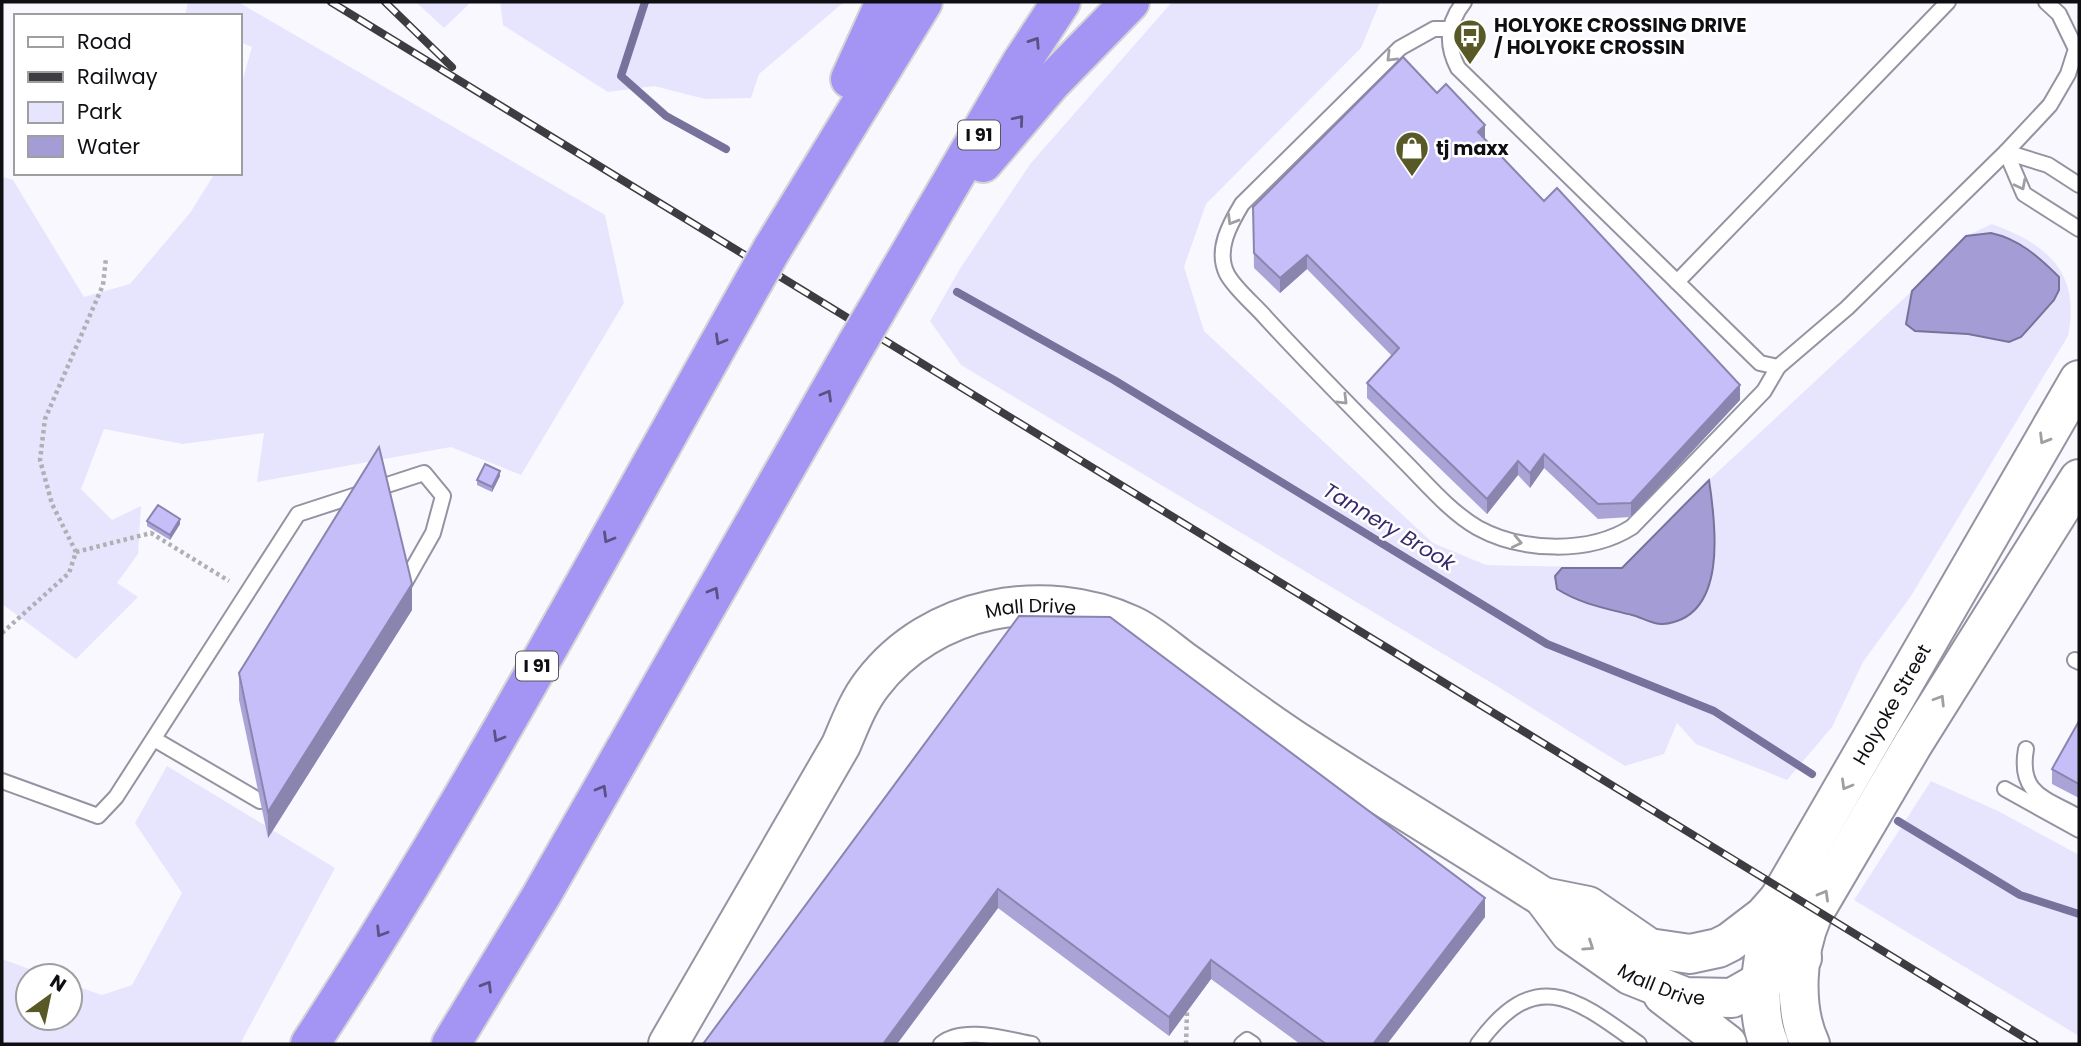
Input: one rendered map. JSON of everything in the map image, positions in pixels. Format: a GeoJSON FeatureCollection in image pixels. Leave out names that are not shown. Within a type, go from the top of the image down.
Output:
{"type":"FeatureCollection","features":[{"type":"Feature","properties":{"kind":"highway"},"geometry":{"type":"LineString","coordinates":[[769,255],[885,2]]}},
{"type":"Feature","properties":{"kind":"highway","name":"I 91"},"geometry":{"type":"LineString","coordinates":[[310,1044],[448,822],[769,255],[923,2]]}},
{"type":"Feature","properties":{"kind":"highway","name":"I 91"},"geometry":{"type":"LineString","coordinates":[[451,1044],[568,850],[900,269],[1021,63],[1061,2]]}},
{"type":"Feature","properties":{"kind":"highway"},"geometry":{"type":"LineString","coordinates":[[900,269],[1025,113],[1129,2]]}},
{"type":"Feature","properties":{"kind":"street","name":"Holyoke Street"},"geometry":{"type":"LineString","coordinates":[[1769,1044],[1760,1018],[1771,921],[1779,899],[2079,380]]}},
{"type":"Feature","properties":{"kind":"street","name":"Holyoke Street"},"geometry":{"type":"LineString","coordinates":[[1805,1026],[1802,939],[1812,916],[1858,835],[2079,479]]}},
{"type":"Feature","properties":{"kind":"street","name":"Mall Drive"},"geometry":{"type":"LineString","coordinates":[[668,1044],[830,765],[873,682],[891,662],[931,632],[979,611],[1008,606],[1080,610],[1133,626],[1304,746],[1543,897],[1570,933],[1650,985],[1685,997],[1717,1000],[1732,998],[1802,958]]}},
{"type":"Feature","properties":{"kind":"street","name":"Mall Drive"},"geometry":{"type":"LineString","coordinates":[[1543,897],[1588,906],[1649,948],[1690,954],[1718,948],[1764,916],[1779,899]]}},
{"type":"Feature","properties":{"kind":"street"},"geometry":{"type":"LineString","coordinates":[[1649,948],[1682,968],[1724,971],[1763,980],[1805,1026]]}},
{"type":"Feature","properties":{"kind":"street"},"geometry":{"type":"LineString","coordinates":[[1650,985],[1727,1044]]}},
{"type":"Feature","properties":{"kind":"lane"},"geometry":{"type":"LineString","coordinates":[[1464,2],[1450,29],[1449,51],[1458,68],[1760,363],[1778,367]]}},
{"type":"Feature","properties":{"kind":"lane"},"geometry":{"type":"LineString","coordinates":[[1677,282],[1948,2]]}},
{"type":"Feature","properties":{"kind":"lane"},"geometry":{"type":"LineString","coordinates":[[1450,29],[1434,29],[1400,48],[1242,204],[1226,230],[1223,252],[1227,274],[1314,371],[1444,501],[1477,527],[1528,544],[1567,545],[1595,543],[1617,537],[1632,527],[1764,391],[1778,367],[1846,308],[2006,152],[2050,105],[2074,72],[2076,49],[2059,14],[2046,2]]}},
{"type":"Feature","properties":{"kind":"lane"},"geometry":{"type":"LineString","coordinates":[[2006,152],[2048,165],[2079,185]]}},
{"type":"Feature","properties":{"kind":"lane"},"geometry":{"type":"LineString","coordinates":[[2006,152],[2024,194],[2079,229]]}},
{"type":"Feature","properties":{"kind":"lane"},"geometry":{"type":"LineString","coordinates":[[2,781],[97,816],[116,797],[298,513],[424,473],[443,496],[433,533],[391,605]]}},
{"type":"Feature","properties":{"kind":"lane"},"geometry":{"type":"LineString","coordinates":[[154,739],[260,801],[282,789],[289,778]]}},
{"type":"Feature","properties":{"kind":"lane"},"geometry":{"type":"LineString","coordinates":[[2026,749],[2024,773],[2032,790],[2079,817]]}},
{"type":"Feature","properties":{"kind":"lane"},"geometry":{"type":"LineString","coordinates":[[2005,789],[2079,830]]}},
{"type":"Feature","properties":{"kind":"lane"},"geometry":{"type":"LineString","coordinates":[[1478,1044],[1498,1018],[1527,998],[1554,997],[1576,1003],[1639,1044]]}},
{"type":"Feature","properties":{"kind":"lane"},"geometry":{"type":"LineString","coordinates":[[941,1044],[951,1036],[987,1037],[1032,1044]]}},
{"type":"Feature","properties":{"kind":"lane"},"geometry":{"type":"LineString","coordinates":[[1242,1044],[1247,1040],[1253,1044]]}},
{"type":"Feature","properties":{"kind":"path"},"geometry":{"type":"LineString","coordinates":[[2,633],[69,572],[76,552],[52,504],[40,460],[45,419],[103,285],[106,258]]}},
{"type":"Feature","properties":{"kind":"path"},"geometry":{"type":"LineString","coordinates":[[76,552],[151,533],[229,581]]}},
{"type":"Feature","properties":{"kind":"path"},"geometry":{"type":"LineString","coordinates":[[1186,1044],[1187,1012]]}},
{"type":"Feature","properties":{"kind":"green space"},"geometry":{"type":"Polygon","coordinates":[[[188,2],[238,2],[605,215],[624,303],[521,475],[451,447],[257,482],[264,433],[183,444],[104,429],[81,489],[112,520],[141,506],[138,554],[117,583],[138,597],[76,659],[2,604],[2,177],[13,180],[84,297],[130,284],[190,213],[214,175],[242,175],[242,82],[252,47],[242,43],[242,14],[185,14],[188,2]]]}},
{"type":"Feature","properties":{"kind":"green space"},"geometry":{"type":"Polygon","coordinates":[[[416,2],[471,2],[444,28],[416,2]]]}},
{"type":"Feature","properties":{"kind":"green space"},"geometry":{"type":"Polygon","coordinates":[[[500,2],[844,2],[759,74],[751,98],[705,99],[654,86],[608,92],[503,25],[500,2]]]}},
{"type":"Feature","properties":{"kind":"green space"},"geometry":{"type":"Polygon","coordinates":[[[1172,2],[1380,2],[1361,48],[1206,204],[1184,267],[1204,331],[1433,543],[1486,565],[1622,568],[1709,480],[1912,291],[1966,236],[1992,224],[2028,241],[2055,263],[2064,277],[2069,294],[2071,313],[2068,336],[1911,596],[1863,662],[1832,727],[1787,780],[1696,744],[1677,723],[1664,754],[1625,766],[1500,688],[961,365],[930,321],[961,267],[1031,163],[1172,2]]]}},
{"type":"Feature","properties":{"kind":"green space"},"geometry":{"type":"Polygon","coordinates":[[[167,766],[335,868],[240,1044],[2,1044],[2,959],[14,963],[14,1032],[84,1032],[84,989],[102,995],[132,985],[182,893],[135,823],[167,766]]]}},
{"type":"Feature","properties":{"kind":"green space"},"geometry":{"type":"Polygon","coordinates":[[[1931,781],[1998,811],[2079,855],[2079,1036],[1854,900],[1931,781]]]}},
{"type":"Feature","properties":{"kind":"water"},"geometry":{"type":"Polygon","coordinates":[[[1991,233],[2028,250],[2059,277],[2059,290],[2054,300],[2021,337],[2009,342],[1968,334],[1915,331],[1906,324],[1912,291],[1966,236],[1991,233]]]}},
{"type":"Feature","properties":{"kind":"water"},"geometry":{"type":"Polygon","coordinates":[[[1709,480],[1714,521],[1713,567],[1708,588],[1699,605],[1684,618],[1663,624],[1655,623],[1584,602],[1557,589],[1555,576],[1562,568],[1622,568],[1709,480]]]}},
{"type":"Feature","properties":{"kind":"building"},"geometry":{"type":"Polygon","coordinates":[[[1403,57],[1437,93],[1446,84],[1485,125],[1478,132],[1544,201],[1557,188],[1740,385],[1631,503],[1598,504],[1544,454],[1530,473],[1518,461],[1487,499],[1367,383],[1399,348],[1307,255],[1280,278],[1254,253],[1253,207],[1403,57]]]}},
{"type":"Feature","properties":{"kind":"building"},"geometry":{"type":"Polygon","coordinates":[[[379,447],[412,584],[268,812],[239,673],[379,447]]]}},
{"type":"Feature","properties":{"kind":"building"},"geometry":{"type":"Polygon","coordinates":[[[485,464],[500,471],[492,487],[477,480],[485,464]]]}},
{"type":"Feature","properties":{"kind":"building"},"geometry":{"type":"Polygon","coordinates":[[[158,505],[180,519],[170,535],[147,521],[158,505]]]}},
{"type":"Feature","properties":{"kind":"building"},"geometry":{"type":"Polygon","coordinates":[[[1019,616],[1110,617],[1485,898],[1373,1044],[1326,1044],[1211,960],[1169,1017],[998,889],[883,1044],[703,1044],[1019,616]]]}},
{"type":"Feature","properties":{"kind":"building"},"geometry":{"type":"Polygon","coordinates":[[[2079,721],[2079,784],[2052,769],[2079,721]]]}},
{"type":"Feature","properties":{"kind":"waterway","name":"Tannery Brook"},"geometry":{"type":"LineString","coordinates":[[645,2],[621,76],[666,116],[726,149]]}},
{"type":"Feature","properties":{"kind":"waterway","name":"Tannery Brook"},"geometry":{"type":"LineString","coordinates":[[957,292],[1114,380],[1547,644],[1714,711],[1812,774]]}},
{"type":"Feature","properties":{"kind":"waterway","name":"Tannery Brook"},"geometry":{"type":"LineString","coordinates":[[1898,821],[2020,895],[2079,914]]}},
{"type":"Feature","properties":{"kind":"railway"},"geometry":{"type":"LineString","coordinates":[[331,2],[2035,1044]]}},
{"type":"Feature","properties":{"kind":"railway"},"geometry":{"type":"LineString","coordinates":[[385,2],[452,67]]}},
{"type":"Feature","properties":{"kind":"place","name":"HOLYOKE CROSSING DRIVE / HOLYOKE CROSSIN"},"geometry":{"type":"Point","coordinates":[1470,66]}},
{"type":"Feature","properties":{"kind":"place","name":"tj maxx"},"geometry":{"type":"Point","coordinates":[1412,178]}}]}
